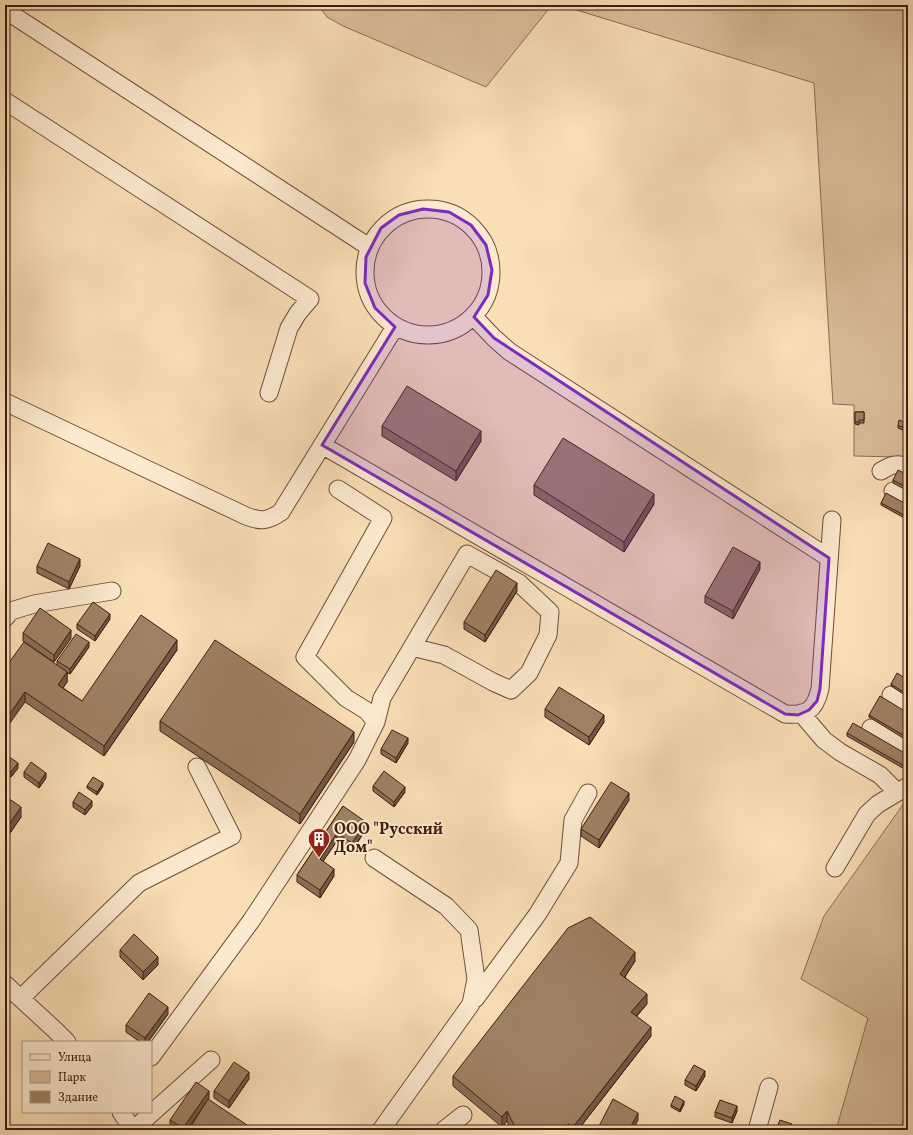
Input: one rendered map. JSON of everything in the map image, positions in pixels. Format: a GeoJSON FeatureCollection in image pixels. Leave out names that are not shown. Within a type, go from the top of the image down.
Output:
{"type":"FeatureCollection","features":[{"type":"Feature","properties":{"kind":"street"},"geometry":{"type":"LineString","coordinates":[[5,10],[369,247]]}},
{"type":"Feature","properties":{"kind":"street"},"geometry":{"type":"LineString","coordinates":[[5,101],[310,299],[298,312],[288,328],[269,393]]}},
{"type":"Feature","properties":{"kind":"street"},"geometry":{"type":"LineString","coordinates":[[423,209],[449,212],[471,225],[486,245],[492,270],[488,295],[474,317],[450,332],[422,336],[395,327],[375,308],[365,283],[366,257],[369,247],[382,228],[399,215],[423,209]]}},
{"type":"Feature","properties":{"kind":"street"},"geometry":{"type":"LineString","coordinates":[[474,317],[510,352],[829,558]]}},
{"type":"Feature","properties":{"kind":"street"},"geometry":{"type":"LineString","coordinates":[[5,402],[255,520],[264,520],[273,518],[280,512],[395,327]]}},
{"type":"Feature","properties":{"kind":"street"},"geometry":{"type":"LineString","coordinates":[[322,444],[785,714],[798,715],[809,710],[817,701],[820,689],[832,520]]}},
{"type":"Feature","properties":{"kind":"street"},"geometry":{"type":"LineString","coordinates":[[881,471],[891,465],[902,465],[908,468]]}},
{"type":"Feature","properties":{"kind":"street"},"geometry":{"type":"LineString","coordinates":[[338,490],[383,518],[305,657],[346,698],[367,711],[376,722]]}},
{"type":"Feature","properties":{"kind":"street"},"geometry":{"type":"LineString","coordinates":[[893,491],[908,499]]}},
{"type":"Feature","properties":{"kind":"street"},"geometry":{"type":"LineString","coordinates":[[152,1055],[251,921],[357,760],[376,722],[382,698],[412,647],[467,554],[519,583],[550,612],[548,635],[529,673],[511,690],[493,682],[444,655],[412,647]]}},
{"type":"Feature","properties":{"kind":"street"},"geometry":{"type":"LineString","coordinates":[[5,618],[11,611],[34,604],[112,591]]}},
{"type":"Feature","properties":{"kind":"street"},"geometry":{"type":"LineString","coordinates":[[891,695],[908,705]]}},
{"type":"Feature","properties":{"kind":"street"},"geometry":{"type":"LineString","coordinates":[[801,714],[824,740],[840,752],[903,789],[878,804],[867,814],[835,868]]}},
{"type":"Feature","properties":{"kind":"street"},"geometry":{"type":"LineString","coordinates":[[871,728],[908,749]]}},
{"type":"Feature","properties":{"kind":"street"},"geometry":{"type":"LineString","coordinates":[[21,998],[139,883],[232,836],[197,767]]}},
{"type":"Feature","properties":{"kind":"street"},"geometry":{"type":"LineString","coordinates":[[382,1130],[471,1004],[537,915],[569,863],[573,820],[588,793]]}},
{"type":"Feature","properties":{"kind":"street"},"geometry":{"type":"LineString","coordinates":[[374,858],[446,906],[469,930],[476,979],[471,1004]]}},
{"type":"Feature","properties":{"kind":"street"},"geometry":{"type":"LineString","coordinates":[[5,984],[66,1041]]}},
{"type":"Feature","properties":{"kind":"street"},"geometry":{"type":"LineString","coordinates":[[122,1113],[134,1130],[211,1060]]}},
{"type":"Feature","properties":{"kind":"street"},"geometry":{"type":"LineString","coordinates":[[757,1130],[769,1088]]}},
{"type":"Feature","properties":{"kind":"street"},"geometry":{"type":"LineString","coordinates":[[444,1130],[463,1115]]}},
{"type":"Feature","properties":{"kind":"highlighted area"},"geometry":{"type":"Polygon","coordinates":[[[423,209],[449,212],[471,225],[486,245],[492,270],[488,295],[474,317],[494,338],[829,558],[820,689],[817,701],[809,710],[798,715],[785,714],[322,445],[395,327],[375,308],[365,283],[366,257],[381,228],[399,215],[423,209]]]}},
{"type":"Feature","properties":{"kind":"green space"},"geometry":{"type":"Polygon","coordinates":[[[318,5],[552,5],[486,87],[343,26],[327,17],[318,5]]]}},
{"type":"Feature","properties":{"kind":"green space"},"geometry":{"type":"Polygon","coordinates":[[[573,5],[908,5],[908,461],[899,457],[854,456],[854,405],[833,404],[814,83],[570,8],[573,5]]]}},
{"type":"Feature","properties":{"kind":"green space"},"geometry":{"type":"Polygon","coordinates":[[[907,799],[908,1104],[900,1130],[836,1130],[868,1018],[801,979],[824,916],[907,799]]]}},
{"type":"Feature","properties":{"kind":"building"},"geometry":{"type":"Polygon","coordinates":[[[407,386],[481,431],[456,471],[382,426],[407,386]]]}},
{"type":"Feature","properties":{"kind":"building"},"geometry":{"type":"Polygon","coordinates":[[[855,412],[864,412],[864,420],[855,422],[855,412]]]}},
{"type":"Feature","properties":{"kind":"building"},"geometry":{"type":"Polygon","coordinates":[[[899,420],[904,422],[903,427],[898,426],[899,420]]]}},
{"type":"Feature","properties":{"kind":"building"},"geometry":{"type":"Polygon","coordinates":[[[563,438],[654,494],[624,542],[534,485],[563,438]]]}},
{"type":"Feature","properties":{"kind":"building"},"geometry":{"type":"Polygon","coordinates":[[[898,470],[908,475],[908,488],[893,480],[898,470]]]}},
{"type":"Feature","properties":{"kind":"building"},"geometry":{"type":"Polygon","coordinates":[[[886,493],[908,505],[908,517],[881,503],[886,493]]]}},
{"type":"Feature","properties":{"kind":"building"},"geometry":{"type":"Polygon","coordinates":[[[48,543],[80,559],[69,582],[37,566],[48,543]]]}},
{"type":"Feature","properties":{"kind":"building"},"geometry":{"type":"Polygon","coordinates":[[[733,547],[760,562],[733,611],[705,596],[733,547]]]}},
{"type":"Feature","properties":{"kind":"building"},"geometry":{"type":"Polygon","coordinates":[[[496,570],[517,583],[485,635],[464,622],[496,570]]]}},
{"type":"Feature","properties":{"kind":"building"},"geometry":{"type":"Polygon","coordinates":[[[93,602],[110,614],[95,636],[77,624],[93,602]]]}},
{"type":"Feature","properties":{"kind":"building"},"geometry":{"type":"Polygon","coordinates":[[[40,608],[71,630],[54,655],[23,633],[40,608]]]}},
{"type":"Feature","properties":{"kind":"building"},"geometry":{"type":"Polygon","coordinates":[[[141,615],[177,640],[104,746],[25,692],[5,721],[5,668],[24,642],[67,672],[58,685],[82,701],[141,615]]]}},
{"type":"Feature","properties":{"kind":"building"},"geometry":{"type":"Polygon","coordinates":[[[76,634],[89,642],[70,669],[57,661],[76,634]]]}},
{"type":"Feature","properties":{"kind":"building"},"geometry":{"type":"Polygon","coordinates":[[[215,640],[354,732],[300,814],[160,721],[215,640]]]}},
{"type":"Feature","properties":{"kind":"building"},"geometry":{"type":"Polygon","coordinates":[[[897,673],[908,680],[908,695],[891,684],[897,673]]]}},
{"type":"Feature","properties":{"kind":"building"},"geometry":{"type":"Polygon","coordinates":[[[559,687],[604,715],[589,737],[545,709],[559,687]]]}},
{"type":"Feature","properties":{"kind":"building"},"geometry":{"type":"Polygon","coordinates":[[[880,696],[908,713],[908,738],[869,715],[880,696]]]}},
{"type":"Feature","properties":{"kind":"building"},"geometry":{"type":"Polygon","coordinates":[[[853,723],[908,755],[908,768],[847,733],[853,723]]]}},
{"type":"Feature","properties":{"kind":"building"},"geometry":{"type":"Polygon","coordinates":[[[392,730],[408,738],[396,758],[381,749],[392,730]]]}},
{"type":"Feature","properties":{"kind":"building"},"geometry":{"type":"Polygon","coordinates":[[[5,754],[18,763],[11,772],[5,768],[5,754]]]}},
{"type":"Feature","properties":{"kind":"building"},"geometry":{"type":"Polygon","coordinates":[[[31,762],[46,773],[39,783],[24,772],[31,762]]]}},
{"type":"Feature","properties":{"kind":"building"},"geometry":{"type":"Polygon","coordinates":[[[384,771],[405,787],[394,802],[373,786],[384,771]]]}},
{"type":"Feature","properties":{"kind":"building"},"geometry":{"type":"Polygon","coordinates":[[[93,777],[103,783],[97,792],[87,786],[93,777]]]}},
{"type":"Feature","properties":{"kind":"building"},"geometry":{"type":"Polygon","coordinates":[[[611,782],[629,793],[599,840],[581,829],[611,782]]]}},
{"type":"Feature","properties":{"kind":"building"},"geometry":{"type":"Polygon","coordinates":[[[79,792],[92,801],[85,810],[73,802],[79,792]]]}},
{"type":"Feature","properties":{"kind":"building"},"geometry":{"type":"Polygon","coordinates":[[[5,796],[21,807],[8,826],[5,823],[5,796]]]}},
{"type":"Feature","properties":{"kind":"building","name":"ООО \"Русский Дом\""},"geometry":{"type":"Polygon","coordinates":[[[343,806],[366,822],[352,843],[337,833],[320,859],[334,869],[320,890],[297,875],[343,806]]]}},
{"type":"Feature","properties":{"kind":"building"},"geometry":{"type":"Polygon","coordinates":[[[590,917],[635,952],[620,974],[647,994],[631,1012],[651,1027],[573,1127],[568,1124],[566,1130],[507,1130],[514,1125],[507,1111],[502,1117],[453,1076],[568,928],[590,917]]]}},
{"type":"Feature","properties":{"kind":"building"},"geometry":{"type":"Polygon","coordinates":[[[134,934],[158,957],[143,972],[120,950],[134,934]]]}},
{"type":"Feature","properties":{"kind":"building"},"geometry":{"type":"Polygon","coordinates":[[[149,993],[168,1007],[145,1038],[126,1025],[149,993]]]}},
{"type":"Feature","properties":{"kind":"building"},"geometry":{"type":"Polygon","coordinates":[[[234,1062],[249,1072],[229,1101],[214,1091],[234,1062]]]}},
{"type":"Feature","properties":{"kind":"building"},"geometry":{"type":"Polygon","coordinates":[[[694,1065],[705,1071],[696,1086],[685,1080],[694,1065]]]}},
{"type":"Feature","properties":{"kind":"building"},"geometry":{"type":"Polygon","coordinates":[[[196,1082],[209,1091],[183,1128],[170,1120],[196,1082]]]}},
{"type":"Feature","properties":{"kind":"building"},"geometry":{"type":"Polygon","coordinates":[[[675,1096],[684,1101],[680,1110],[671,1105],[675,1096]]]}},
{"type":"Feature","properties":{"kind":"building"},"geometry":{"type":"Polygon","coordinates":[[[208,1099],[253,1129],[193,1130],[190,1128],[208,1099]]]}},
{"type":"Feature","properties":{"kind":"building"},"geometry":{"type":"Polygon","coordinates":[[[613,1099],[638,1113],[629,1130],[597,1130],[613,1099]]]}},
{"type":"Feature","properties":{"kind":"building"},"geometry":{"type":"Polygon","coordinates":[[[720,1100],[737,1106],[732,1118],[715,1112],[720,1100]]]}},
{"type":"Feature","properties":{"kind":"building"},"geometry":{"type":"Polygon","coordinates":[[[780,1120],[792,1124],[790,1130],[776,1130],[780,1120]]]}},
{"type":"Feature","properties":{"kind":"place","name":"ООО \"Русский Дом\""},"geometry":{"type":"Point","coordinates":[319,858]}}]}
